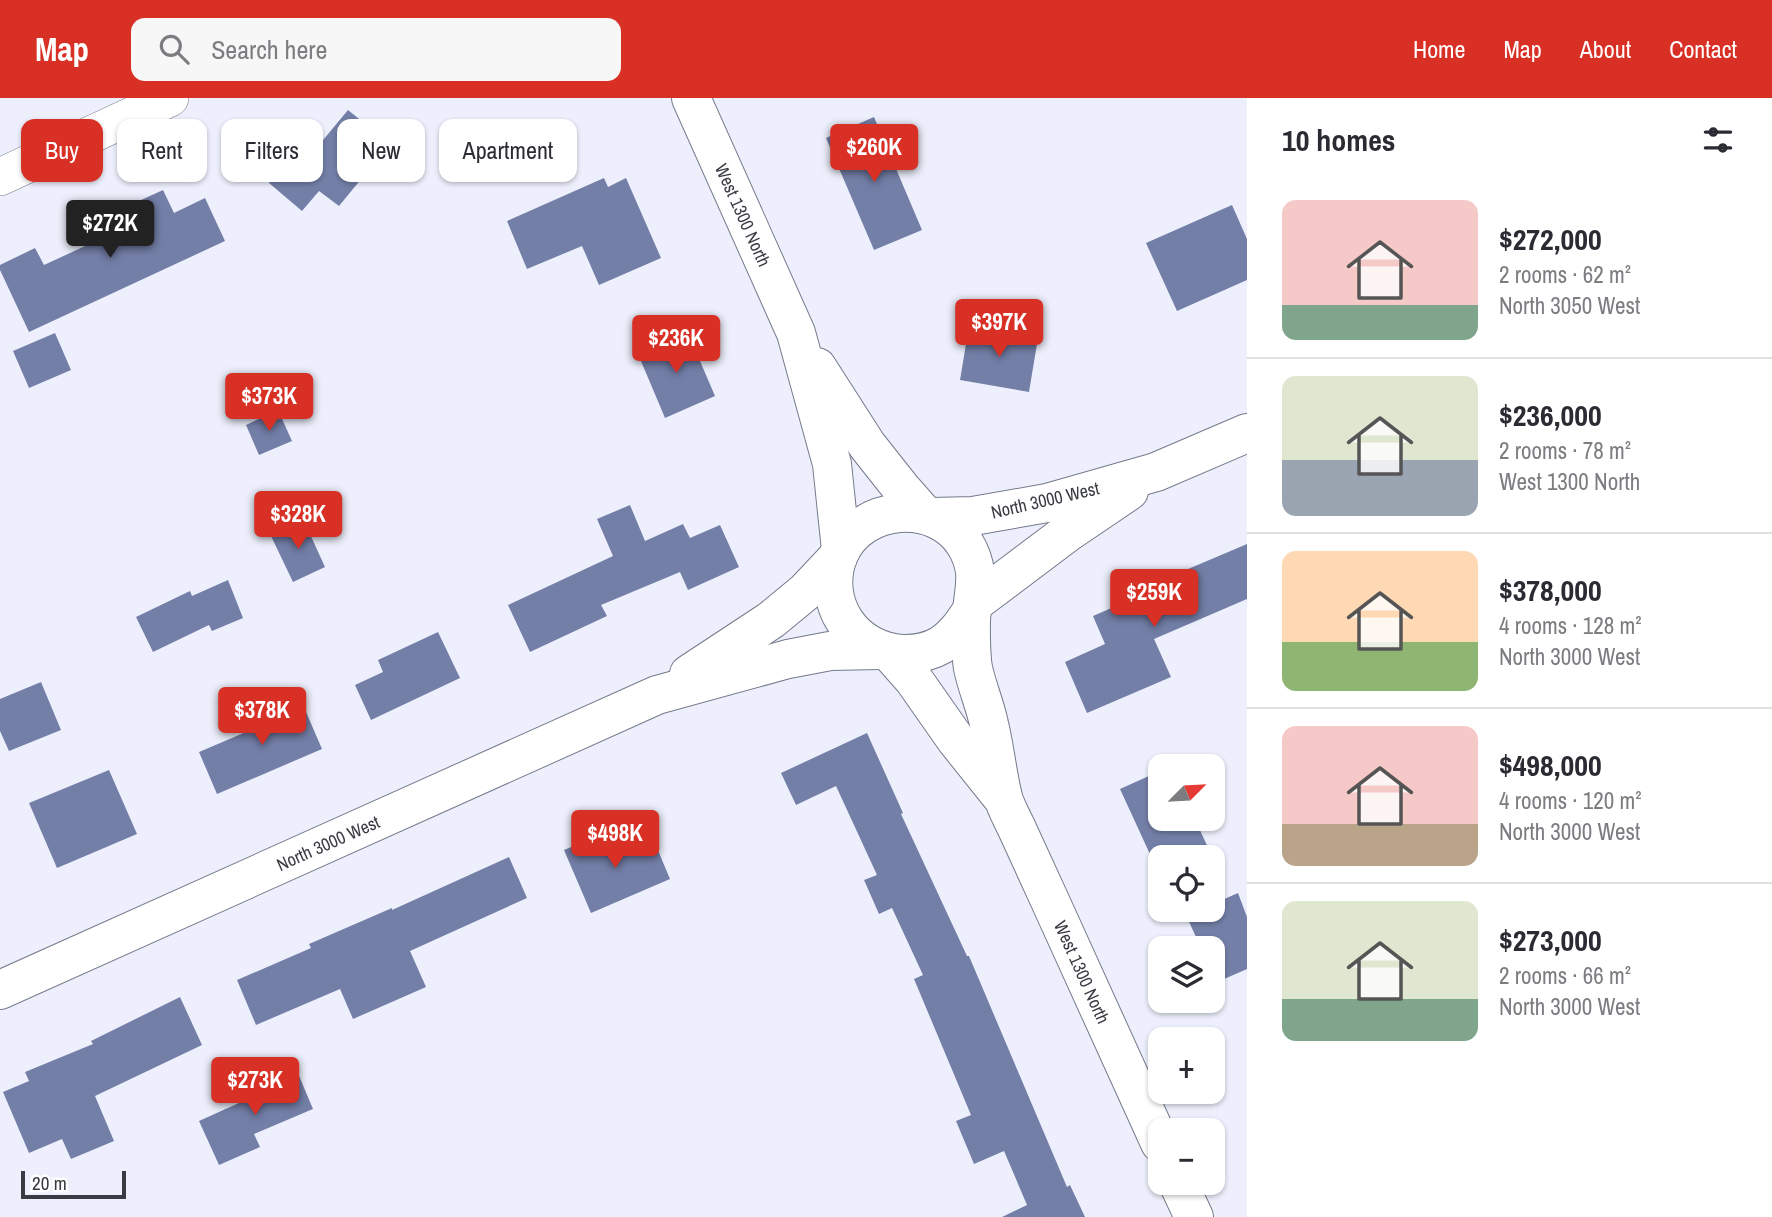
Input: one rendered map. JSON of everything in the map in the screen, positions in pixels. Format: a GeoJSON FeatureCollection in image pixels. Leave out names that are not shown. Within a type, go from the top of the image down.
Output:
{"type":"FeatureCollection","features":[{"type":"Feature","properties":{"kind":"main road","name":"West 1300 North"},"geometry":{"type":"LineString","coordinates":[[691,98],[796,333],[867,445],[901,488],[928,515]]}},
{"type":"Feature","properties":{"kind":"main road","name":"West 1300 North"},"geometry":{"type":"LineString","coordinates":[[796,333],[832,464],[840,553]]}},
{"type":"Feature","properties":{"kind":"main road","name":"North 3000 West"},"geometry":{"type":"LineString","coordinates":[[928,515],[973,516],[1047,503],[1157,472],[1247,433]]}},
{"type":"Feature","properties":{"kind":"main road","name":"North 3000 West"},"geometry":{"type":"LineString","coordinates":[[973,606],[1067,533],[1157,472]]}},
{"type":"Feature","properties":{"kind":"main road"},"geometry":{"type":"LineString","coordinates":[[900,512],[928,515],[950,528],[964,543],[975,572],[973,606],[958,631],[939,646],[915,654],[886,652],[861,639],[845,623],[836,602],[833,579],[840,553],[856,531],[876,517],[900,512]]}},
{"type":"Feature","properties":{"kind":"main road","name":"North 3000 West"},"geometry":{"type":"LineString","coordinates":[[657,695],[771,620],[805,592],[840,553]]}},
{"type":"Feature","properties":{"kind":"main road","name":"West 1300 North"},"geometry":{"type":"LineString","coordinates":[[973,606],[973,667],[989,723],[1004,800],[1149,1118]]}},
{"type":"Feature","properties":{"kind":"main road","name":"North 3000 West"},"geometry":{"type":"LineString","coordinates":[[0,990],[657,695],[788,659],[830,651],[886,652]]}},
{"type":"Feature","properties":{"kind":"main road","name":"West 1300 North"},"geometry":{"type":"LineString","coordinates":[[886,652],[914,680],[956,740],[1004,800]]}},
{"type":"Feature","properties":{"kind":"main road"},"geometry":{"type":"LineString","coordinates":[[1184,1195],[1194,1217]]}},
{"type":"Feature","properties":{"kind":"street"},"geometry":{"type":"LineString","coordinates":[[0,177],[170,98]]}},
{"type":"Feature","properties":{"kind":"building"},"geometry":{"type":"Polygon","coordinates":[[[348,110],[359,119],[341,119],[348,110]]]}},
{"type":"Feature","properties":{"kind":"building"},"geometry":{"type":"Polygon","coordinates":[[[874,117],[922,230],[874,250],[826,138],[874,117]]]}},
{"type":"Feature","properties":{"kind":"building"},"geometry":{"type":"Polygon","coordinates":[[[337,123],[337,182],[359,182],[339,206],[319,191],[302,211],[269,183],[323,182],[323,140],[337,123]]]}},
{"type":"Feature","properties":{"kind":"building"},"geometry":{"type":"Polygon","coordinates":[[[604,178],[608,187],[626,178],[661,258],[599,285],[582,246],[527,269],[507,221],[604,178]]]}},
{"type":"Feature","properties":{"kind":"building"},"geometry":{"type":"Polygon","coordinates":[[[163,190],[174,213],[205,198],[225,241],[29,332],[0,265],[35,248],[44,265],[135,223],[128,206],[163,190]]]}},
{"type":"Feature","properties":{"kind":"building"},"geometry":{"type":"Polygon","coordinates":[[[1232,205],[1247,239],[1247,280],[1177,311],[1146,243],[1232,205]]]}},
{"type":"Feature","properties":{"kind":"building"},"geometry":{"type":"Polygon","coordinates":[[[969,326],[1038,338],[1029,392],[960,380],[969,326]]]}},
{"type":"Feature","properties":{"kind":"building"},"geometry":{"type":"Polygon","coordinates":[[[55,333],[71,370],[29,388],[13,351],[55,333]]]}},
{"type":"Feature","properties":{"kind":"building"},"geometry":{"type":"Polygon","coordinates":[[[688,333],[715,396],[665,418],[638,354],[688,333]]]}},
{"type":"Feature","properties":{"kind":"building"},"geometry":{"type":"Polygon","coordinates":[[[278,410],[292,441],[259,455],[246,425],[278,410]]]}},
{"type":"Feature","properties":{"kind":"building"},"geometry":{"type":"Polygon","coordinates":[[[630,505],[645,541],[683,524],[690,538],[720,525],[739,567],[688,590],[680,572],[601,605],[607,616],[530,652],[508,605],[613,556],[597,519],[630,505]]]}},
{"type":"Feature","properties":{"kind":"building"},"geometry":{"type":"Polygon","coordinates":[[[304,521],[325,567],[293,582],[271,536],[304,521]]]}},
{"type":"Feature","properties":{"kind":"building"},"geometry":{"type":"Polygon","coordinates":[[[1247,544],[1247,599],[1154,639],[1171,677],[1087,713],[1065,662],[1105,644],[1093,616],[1183,577],[1181,572],[1247,544]]]}},
{"type":"Feature","properties":{"kind":"building"},"geometry":{"type":"Polygon","coordinates":[[[228,580],[243,618],[212,631],[209,625],[153,652],[136,617],[190,591],[192,596],[228,580]]]}},
{"type":"Feature","properties":{"kind":"building"},"geometry":{"type":"Polygon","coordinates":[[[438,632],[460,678],[371,720],[355,685],[383,672],[378,660],[438,632]]]}},
{"type":"Feature","properties":{"kind":"building"},"geometry":{"type":"Polygon","coordinates":[[[41,682],[61,730],[9,751],[0,731],[0,699],[41,682]]]}},
{"type":"Feature","properties":{"kind":"building"},"geometry":{"type":"Polygon","coordinates":[[[300,698],[322,749],[217,794],[199,752],[260,726],[256,716],[300,698]]]}},
{"type":"Feature","properties":{"kind":"building"},"geometry":{"type":"Polygon","coordinates":[[[867,733],[903,813],[901,814],[969,956],[1067,1187],[1070,1185],[1085,1217],[1002,1217],[1027,1205],[1004,1151],[974,1164],[956,1121],[971,1115],[914,979],[923,975],[892,908],[879,914],[864,880],[877,875],[836,786],[796,805],[781,773],[867,733]]]}},
{"type":"Feature","properties":{"kind":"building"},"geometry":{"type":"Polygon","coordinates":[[[109,770],[137,834],[57,868],[29,803],[109,770]]]}},
{"type":"Feature","properties":{"kind":"building"},"geometry":{"type":"Polygon","coordinates":[[[1148,776],[1148,831],[1200,831],[1207,845],[1148,845],[1148,850],[1120,789],[1148,776]]]}},
{"type":"Feature","properties":{"kind":"building"},"geometry":{"type":"Polygon","coordinates":[[[608,832],[616,852],[652,836],[670,879],[591,913],[564,850],[608,832]]]}},
{"type":"Feature","properties":{"kind":"building"},"geometry":{"type":"Polygon","coordinates":[[[509,857],[527,898],[410,951],[426,987],[353,1019],[340,989],[256,1025],[237,980],[311,948],[309,944],[509,857]]]}},
{"type":"Feature","properties":{"kind":"building"},"geometry":{"type":"Polygon","coordinates":[[[1238,893],[1247,917],[1247,969],[1225,979],[1225,936],[1196,936],[1189,922],[1225,922],[1225,899],[1238,893]]]}},
{"type":"Feature","properties":{"kind":"building"},"geometry":{"type":"Polygon","coordinates":[[[180,997],[202,1045],[95,1096],[114,1141],[71,1159],[62,1139],[29,1153],[3,1092],[29,1081],[25,1072],[93,1044],[91,1041],[180,997]]]}},
{"type":"Feature","properties":{"kind":"building"},"geometry":{"type":"Polygon","coordinates":[[[297,1071],[313,1109],[254,1134],[260,1147],[219,1165],[199,1121],[261,1093],[258,1087],[297,1071]]]}}]}
